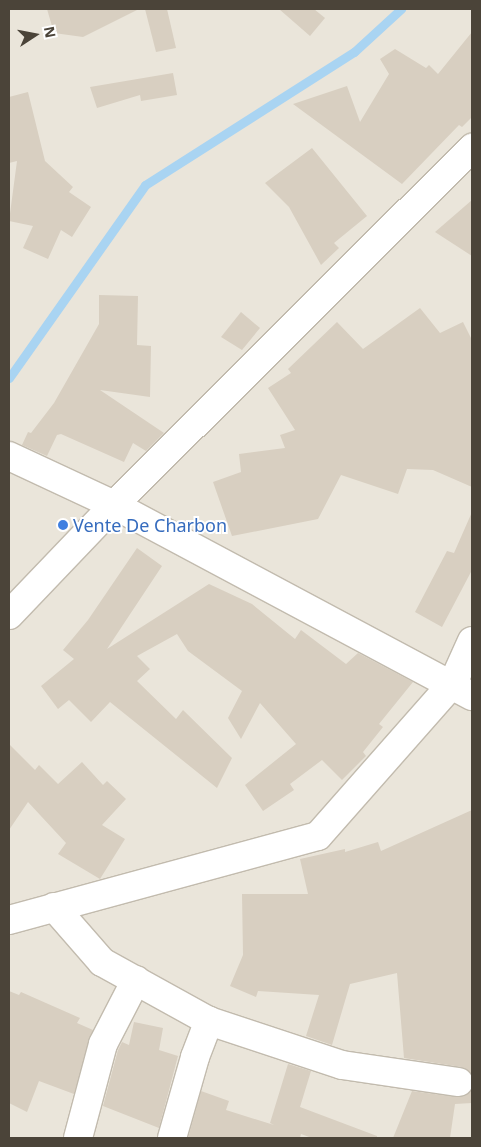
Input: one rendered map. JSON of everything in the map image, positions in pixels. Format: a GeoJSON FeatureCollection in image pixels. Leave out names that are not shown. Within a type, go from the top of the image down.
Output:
{"type":"FeatureCollection","features":[{"type":"Feature","properties":{"kind":"street"},"geometry":{"type":"LineString","coordinates":[[9,615],[114,505],[472,148]]}},
{"type":"Feature","properties":{"kind":"street"},"geometry":{"type":"LineString","coordinates":[[9,456],[114,505],[463,690]]}},
{"type":"Feature","properties":{"kind":"street"},"geometry":{"type":"LineString","coordinates":[[9,920],[318,836],[463,690],[472,641]]}},
{"type":"Feature","properties":{"kind":"street"},"geometry":{"type":"LineString","coordinates":[[54,907],[102,962],[209,1021],[342,1065],[459,1082]]}},
{"type":"Feature","properties":{"kind":"street"},"geometry":{"type":"LineString","coordinates":[[78,1138],[103,1044],[136,980]]}},
{"type":"Feature","properties":{"kind":"street"},"geometry":{"type":"LineString","coordinates":[[172,1138],[195,1057],[209,1021]]}},
{"type":"Feature","properties":{"kind":"shaded area"},"geometry":{"type":"Polygon","coordinates":[[[9,9],[472,9],[472,1138],[9,1138],[9,9]]]}},
{"type":"Feature","properties":{"kind":"building"},"geometry":{"type":"Polygon","coordinates":[[[47,9],[139,9],[83,37],[54,33],[47,9]]]}},
{"type":"Feature","properties":{"kind":"building"},"geometry":{"type":"Polygon","coordinates":[[[145,9],[167,9],[176,48],[156,52],[145,9]]]}},
{"type":"Feature","properties":{"kind":"building"},"geometry":{"type":"Polygon","coordinates":[[[279,9],[314,9],[325,18],[310,36],[279,9]]]}},
{"type":"Feature","properties":{"kind":"building"},"geometry":{"type":"Polygon","coordinates":[[[472,32],[472,117],[462,127],[459,125],[402,184],[293,104],[347,86],[360,122],[389,74],[380,59],[395,49],[426,68],[429,65],[438,74],[472,32]]]}},
{"type":"Feature","properties":{"kind":"building"},"geometry":{"type":"Polygon","coordinates":[[[173,73],[177,95],[141,101],[140,95],[97,108],[90,87],[173,73]]]}},
{"type":"Feature","properties":{"kind":"building"},"geometry":{"type":"Polygon","coordinates":[[[28,92],[45,161],[73,187],[69,192],[91,207],[72,237],[61,230],[48,259],[23,248],[33,226],[9,221],[17,161],[9,163],[9,97],[28,92]]]}},
{"type":"Feature","properties":{"kind":"building"},"geometry":{"type":"Polygon","coordinates":[[[312,148],[367,216],[334,243],[339,248],[321,265],[289,207],[265,183],[312,148]]]}},
{"type":"Feature","properties":{"kind":"building"},"geometry":{"type":"Polygon","coordinates":[[[472,200],[472,256],[435,232],[472,200]]]}},
{"type":"Feature","properties":{"kind":"building"},"geometry":{"type":"Polygon","coordinates":[[[99,295],[138,296],[137,345],[151,346],[150,397],[100,390],[164,433],[146,451],[133,443],[124,462],[61,434],[57,435],[47,456],[22,445],[28,432],[31,433],[54,403],[99,324],[99,295]]]}},
{"type":"Feature","properties":{"kind":"building"},"geometry":{"type":"Polygon","coordinates":[[[420,308],[440,333],[463,322],[472,340],[472,487],[433,470],[407,469],[398,494],[341,475],[318,519],[232,536],[213,482],[241,472],[239,454],[285,448],[280,435],[295,430],[268,388],[291,373],[288,369],[337,322],[363,349],[420,308]]]}},
{"type":"Feature","properties":{"kind":"building"},"geometry":{"type":"Polygon","coordinates":[[[241,312],[260,328],[242,350],[221,337],[241,312]]]}},
{"type":"Feature","properties":{"kind":"building"},"geometry":{"type":"Polygon","coordinates":[[[472,512],[472,570],[442,627],[415,612],[447,551],[454,553],[472,512]]]}},
{"type":"Feature","properties":{"kind":"building"},"geometry":{"type":"Polygon","coordinates":[[[137,548],[162,566],[107,649],[209,584],[252,604],[295,639],[301,630],[346,664],[358,653],[413,682],[379,724],[383,727],[363,752],[366,756],[342,780],[322,760],[290,784],[294,790],[263,811],[245,785],[296,744],[260,703],[241,739],[228,718],[242,691],[188,651],[177,634],[137,656],[150,669],[137,681],[176,719],[183,710],[232,758],[217,788],[110,702],[91,722],[69,700],[58,709],[41,686],[74,659],[63,650],[88,620],[137,548]]]}},
{"type":"Feature","properties":{"kind":"building"},"geometry":{"type":"Polygon","coordinates":[[[9,744],[35,770],[39,765],[58,784],[82,762],[103,785],[107,781],[126,799],[102,825],[125,839],[100,879],[58,854],[66,843],[28,802],[9,830],[9,744]]]}},
{"type":"Feature","properties":{"kind":"building"},"geometry":{"type":"Polygon","coordinates":[[[472,810],[472,1074],[461,1067],[404,1058],[397,973],[350,984],[332,1045],[306,1036],[319,995],[258,991],[256,997],[230,986],[243,955],[242,894],[308,894],[300,859],[345,849],[345,852],[378,842],[381,851],[472,810]]]}},
{"type":"Feature","properties":{"kind":"building"},"geometry":{"type":"Polygon","coordinates":[[[9,991],[19,995],[21,992],[80,1018],[77,1023],[93,1030],[74,1094],[39,1081],[27,1112],[9,1103],[9,991]]]}},
{"type":"Feature","properties":{"kind":"building"},"geometry":{"type":"Polygon","coordinates":[[[134,1022],[163,1028],[159,1050],[178,1056],[159,1128],[103,1106],[118,1050],[122,1042],[129,1045],[134,1022]]]}},
{"type":"Feature","properties":{"kind":"building"},"geometry":{"type":"Polygon","coordinates":[[[288,1064],[311,1071],[300,1107],[377,1136],[377,1138],[312,1138],[301,1134],[300,1138],[188,1138],[201,1091],[229,1101],[226,1110],[274,1125],[270,1123],[288,1064]]]}},
{"type":"Feature","properties":{"kind":"building"},"geometry":{"type":"Polygon","coordinates":[[[472,1090],[472,1103],[455,1104],[450,1138],[393,1138],[412,1091],[457,1097],[465,1096],[472,1090]]]}},
{"type":"Feature","properties":{"kind":"waterway"},"geometry":{"type":"LineString","coordinates":[[9,378],[145,185],[354,52],[401,9]]}},
{"type":"Feature","properties":{"kind":"place","name":"Vente De Charbon"},"geometry":{"type":"Point","coordinates":[63,525]}}]}
